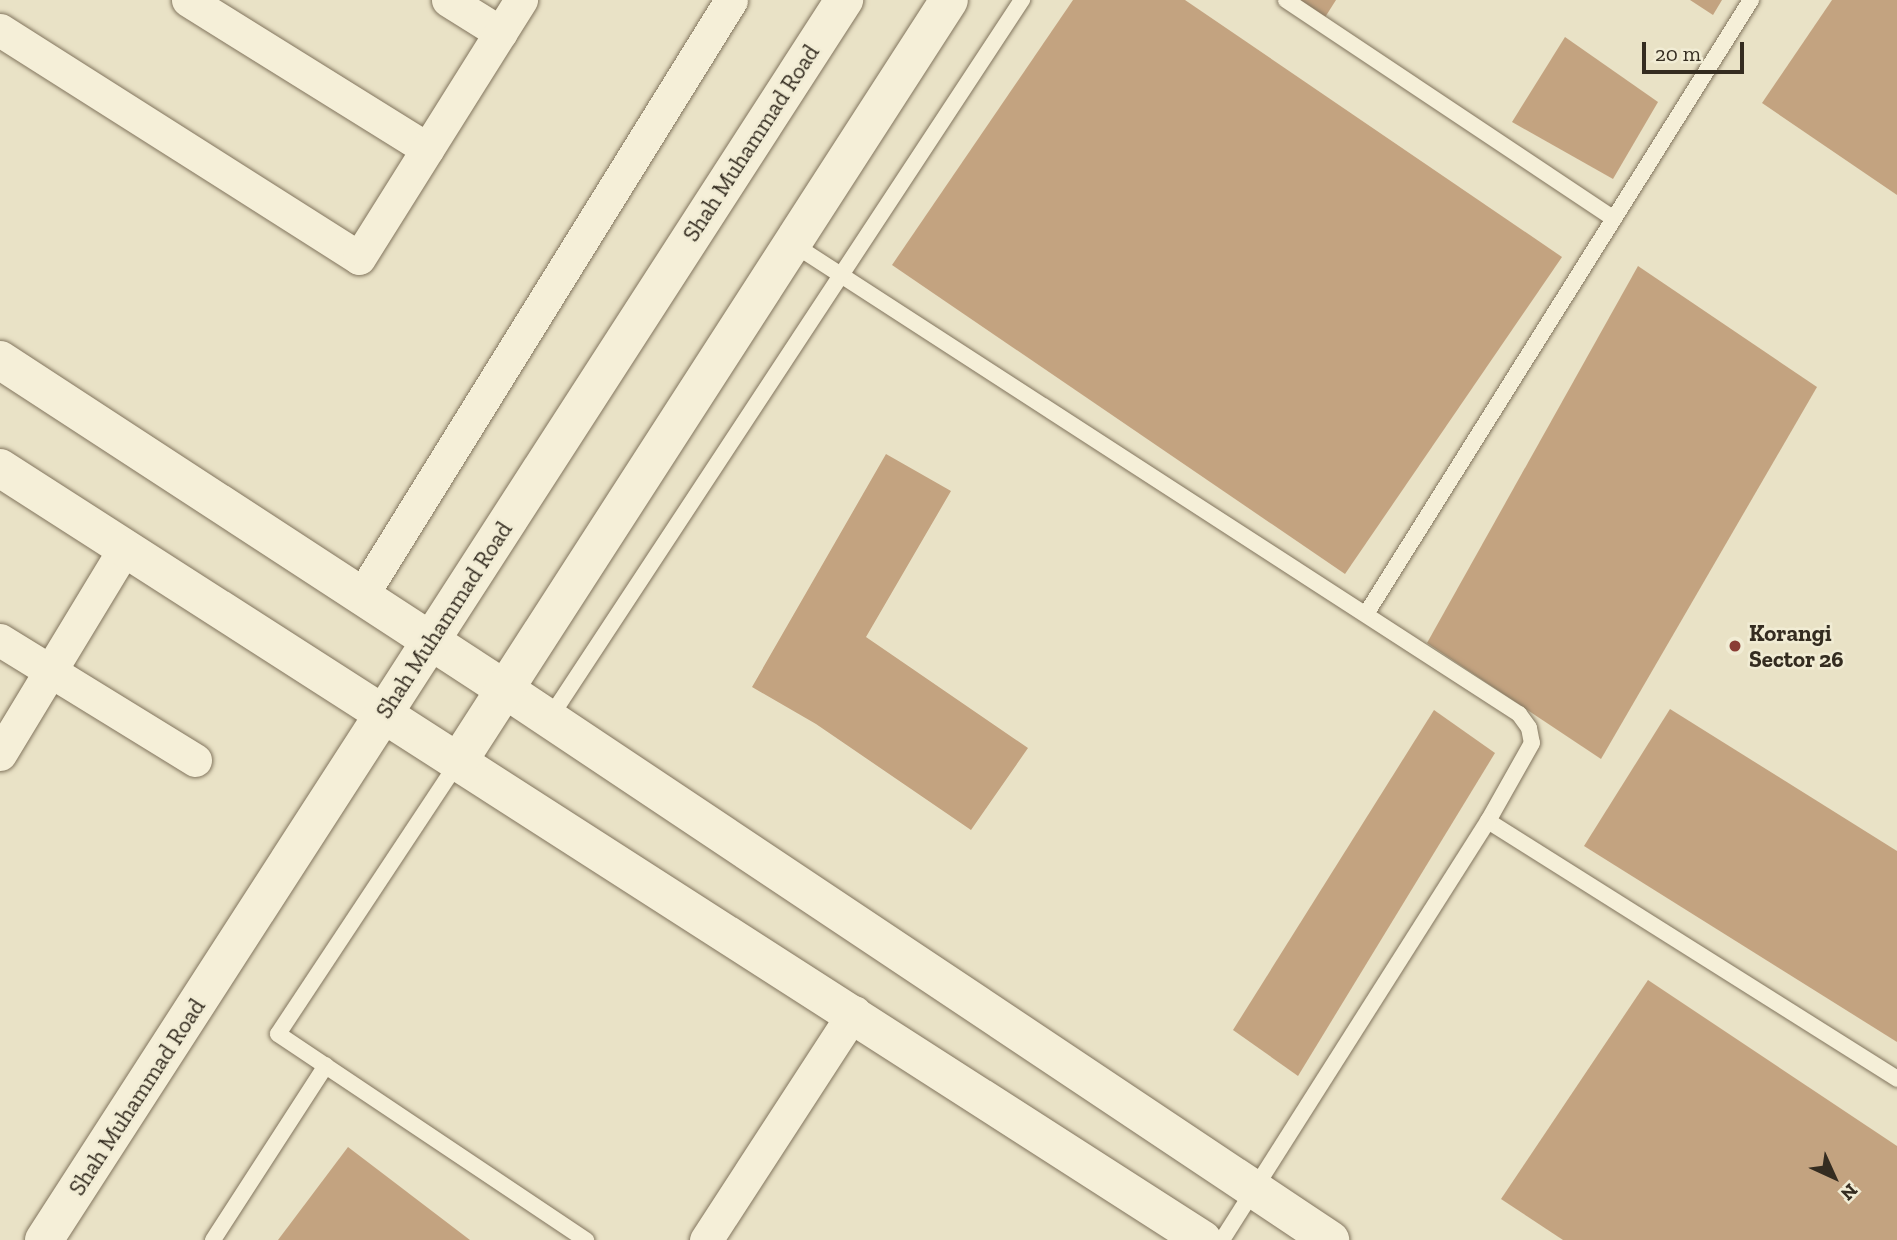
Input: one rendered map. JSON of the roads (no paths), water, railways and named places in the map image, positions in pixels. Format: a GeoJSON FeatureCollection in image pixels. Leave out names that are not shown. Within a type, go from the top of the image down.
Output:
{"type":"FeatureCollection","features":[{"type":"Feature","properties":{"kind":"street"},"geometry":{"type":"LineString","coordinates":[[188,0],[428,149]]}},
{"type":"Feature","properties":{"kind":"street"},"geometry":{"type":"LineString","coordinates":[[448,0],[501,33]]}},
{"type":"Feature","properties":{"kind":"street"},"geometry":{"type":"LineString","coordinates":[[0,30],[359,258],[522,0]]}},
{"type":"Feature","properties":{"kind":"street"},"geometry":{"type":"LineString","coordinates":[[362,595],[731,0]]}},
{"type":"Feature","properties":{"kind":"street","name":"Shah Muhammad Road"},"geometry":{"type":"LineString","coordinates":[[44,1240],[844,0]]}},
{"type":"Feature","properties":{"kind":"street"},"geometry":{"type":"LineString","coordinates":[[458,762],[949,0]]}},
{"type":"Feature","properties":{"kind":"street"},"geometry":{"type":"LineString","coordinates":[[0,360],[506,690],[1252,1188],[1313,1235]]}},
{"type":"Feature","properties":{"kind":"street"},"geometry":{"type":"LineString","coordinates":[[0,468],[854,1012],[1203,1240]]}},
{"type":"Feature","properties":{"kind":"street"},"geometry":{"type":"LineString","coordinates":[[0,754],[124,549]]}},
{"type":"Feature","properties":{"kind":"street"},"geometry":{"type":"LineString","coordinates":[[0,640],[195,760]]}},
{"type":"Feature","properties":{"kind":"street"},"geometry":{"type":"LineString","coordinates":[[706,1240],[854,1012]]}},
{"type":"Feature","properties":{"kind":"lane"},"geometry":{"type":"LineString","coordinates":[[549,719],[1022,0]]}},
{"type":"Feature","properties":{"kind":"lane"},"geometry":{"type":"LineString","coordinates":[[1286,0],[1614,219]]}},
{"type":"Feature","properties":{"kind":"lane"},"geometry":{"type":"LineString","coordinates":[[1366,614],[1751,0]]}},
{"type":"Feature","properties":{"kind":"lane"},"geometry":{"type":"LineString","coordinates":[[793,244],[1519,714],[1530,728],[1532,743],[1488,821],[1252,1188],[1222,1240]]}},
{"type":"Feature","properties":{"kind":"lane"},"geometry":{"type":"LineString","coordinates":[[458,762],[278,1034],[586,1240]]}},
{"type":"Feature","properties":{"kind":"lane"},"geometry":{"type":"LineString","coordinates":[[1488,821],[1897,1079]]}},
{"type":"Feature","properties":{"kind":"lane"},"geometry":{"type":"LineString","coordinates":[[213,1240],[326,1065]]}},
{"type":"Feature","properties":{"kind":"place","name":"Korangi Sector 26"},"geometry":{"type":"Point","coordinates":[1735,646]}}]}
